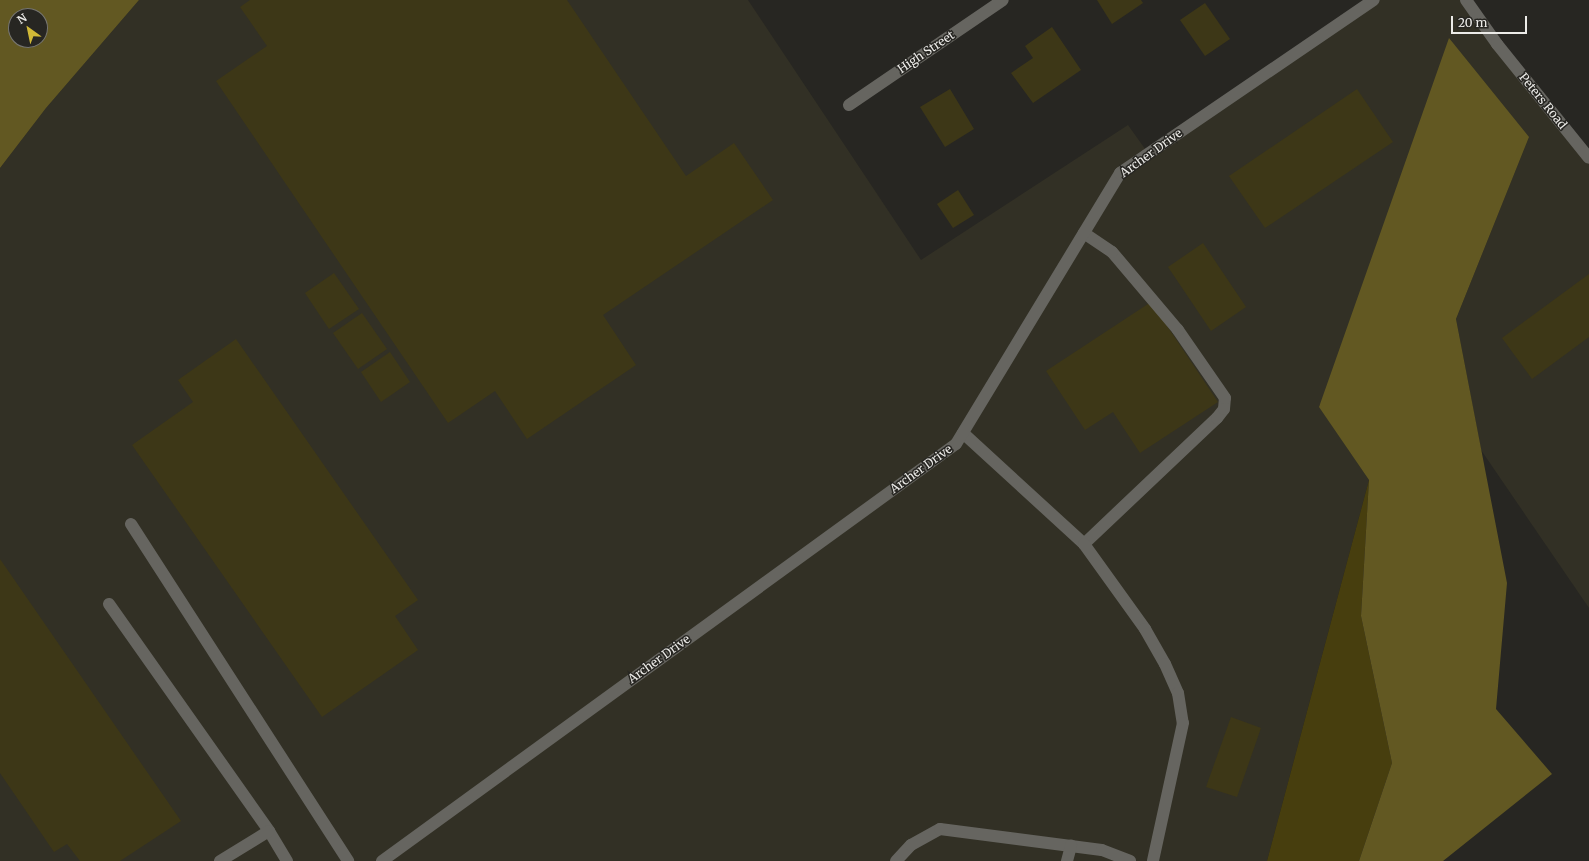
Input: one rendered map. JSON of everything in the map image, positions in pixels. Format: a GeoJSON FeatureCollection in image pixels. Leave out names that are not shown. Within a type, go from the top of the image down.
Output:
{"type":"FeatureCollection","features":[{"type":"Feature","properties":{"kind":"street","name":"High Street"},"geometry":{"type":"LineString","coordinates":[[849,105],[1003,0]]}},
{"type":"Feature","properties":{"kind":"street","name":"Archer Drive"},"geometry":{"type":"LineString","coordinates":[[382,861],[956,444],[1120,173],[1374,0]]}},
{"type":"Feature","properties":{"kind":"street","name":"Peters Road"},"geometry":{"type":"LineString","coordinates":[[1466,0],[1497,44],[1589,158]]}},
{"type":"Feature","properties":{"kind":"street"},"geometry":{"type":"LineString","coordinates":[[1084,233],[1112,252],[1178,330],[1225,398],[1224,409],[1217,418],[1084,544]]}},
{"type":"Feature","properties":{"kind":"street"},"geometry":{"type":"LineString","coordinates":[[962,432],[1084,544],[1145,630],[1166,664],[1178,693],[1183,723],[1153,861]]}},
{"type":"Feature","properties":{"kind":"street"},"geometry":{"type":"LineString","coordinates":[[131,524],[348,861]]}},
{"type":"Feature","properties":{"kind":"street"},"geometry":{"type":"LineString","coordinates":[[108,604],[269,831],[287,861]]}},
{"type":"Feature","properties":{"kind":"street"},"geometry":{"type":"LineString","coordinates":[[896,861],[912,845],[940,829],[1102,850],[1130,861]]}},
{"type":"Feature","properties":{"kind":"street"},"geometry":{"type":"LineString","coordinates":[[220,861],[269,831]]}},
{"type":"Feature","properties":{"kind":"street"},"geometry":{"type":"LineString","coordinates":[[1067,861],[1071,846]]}},
{"type":"Feature","properties":{"kind":"shaded area"},"geometry":{"type":"Polygon","coordinates":[[[0,0],[139,0],[46,108],[0,168],[0,0]]]}},
{"type":"Feature","properties":{"kind":"shaded area"},"geometry":{"type":"Polygon","coordinates":[[[139,0],[748,0],[921,260],[1128,125],[1148,153],[1374,0],[1466,0],[1589,158],[1589,608],[1481,450],[1456,319],[1529,137],[1319,406],[1369,480],[1267,861],[0,861],[0,168],[46,108],[139,0]]]}},
{"type":"Feature","properties":{"kind":"shaded area"},"geometry":{"type":"Polygon","coordinates":[[[1449,38],[1529,137],[1456,319],[1507,583],[1496,709],[1552,774],[1443,861],[1359,861],[1392,763],[1361,616],[1369,480],[1319,407],[1449,38]]]}},
{"type":"Feature","properties":{"kind":"shaded area"},"geometry":{"type":"Polygon","coordinates":[[[1369,480],[1361,616],[1392,763],[1359,861],[1267,861],[1369,480]]]}},
{"type":"Feature","properties":{"kind":"building"},"geometry":{"type":"Polygon","coordinates":[[[250,0],[567,0],[686,176],[734,143],[773,200],[603,315],[636,365],[527,439],[495,391],[448,423],[216,81],[267,46],[240,7],[250,0]]]}},
{"type":"Feature","properties":{"kind":"building"},"geometry":{"type":"Polygon","coordinates":[[[1097,0],[1141,0],[1143,3],[1112,24],[1097,0]]]}},
{"type":"Feature","properties":{"kind":"building"},"geometry":{"type":"Polygon","coordinates":[[[1205,3],[1230,39],[1205,56],[1180,20],[1205,3]]]}},
{"type":"Feature","properties":{"kind":"building"},"geometry":{"type":"Polygon","coordinates":[[[1052,27],[1081,70],[1033,103],[1011,73],[1033,58],[1025,46],[1052,27]]]}},
{"type":"Feature","properties":{"kind":"building"},"geometry":{"type":"Polygon","coordinates":[[[950,89],[974,129],[945,147],[920,107],[950,89]]]}},
{"type":"Feature","properties":{"kind":"building"},"geometry":{"type":"Polygon","coordinates":[[[1357,89],[1393,142],[1265,228],[1229,176],[1357,89]]]}},
{"type":"Feature","properties":{"kind":"building"},"geometry":{"type":"Polygon","coordinates":[[[958,190],[974,215],[953,228],[937,204],[958,190]]]}},
{"type":"Feature","properties":{"kind":"building"},"geometry":{"type":"Polygon","coordinates":[[[1203,243],[1246,307],[1211,331],[1168,267],[1203,243]]]}},
{"type":"Feature","properties":{"kind":"building"},"geometry":{"type":"Polygon","coordinates":[[[334,273],[359,309],[329,329],[305,293],[334,273]]]}},
{"type":"Feature","properties":{"kind":"building"},"geometry":{"type":"Polygon","coordinates":[[[1589,274],[1589,337],[1532,379],[1502,338],[1589,274]]]}},
{"type":"Feature","properties":{"kind":"building"},"geometry":{"type":"Polygon","coordinates":[[[1151,302],[1218,402],[1140,453],[1113,412],[1085,430],[1046,371],[1151,302]]]}},
{"type":"Feature","properties":{"kind":"building"},"geometry":{"type":"Polygon","coordinates":[[[362,313],[387,349],[358,369],[333,333],[362,313]]]}},
{"type":"Feature","properties":{"kind":"building"},"geometry":{"type":"Polygon","coordinates":[[[236,339],[418,600],[395,616],[418,650],[322,717],[132,445],[193,402],[178,380],[236,339]]]}},
{"type":"Feature","properties":{"kind":"building"},"geometry":{"type":"Polygon","coordinates":[[[390,352],[410,382],[381,402],[361,372],[390,352]]]}},
{"type":"Feature","properties":{"kind":"building"},"geometry":{"type":"Polygon","coordinates":[[[0,559],[181,821],[120,861],[80,861],[67,844],[54,852],[0,773],[0,559]]]}},
{"type":"Feature","properties":{"kind":"building"},"geometry":{"type":"Polygon","coordinates":[[[1231,717],[1261,728],[1237,797],[1206,787],[1231,717]]]}}]}
